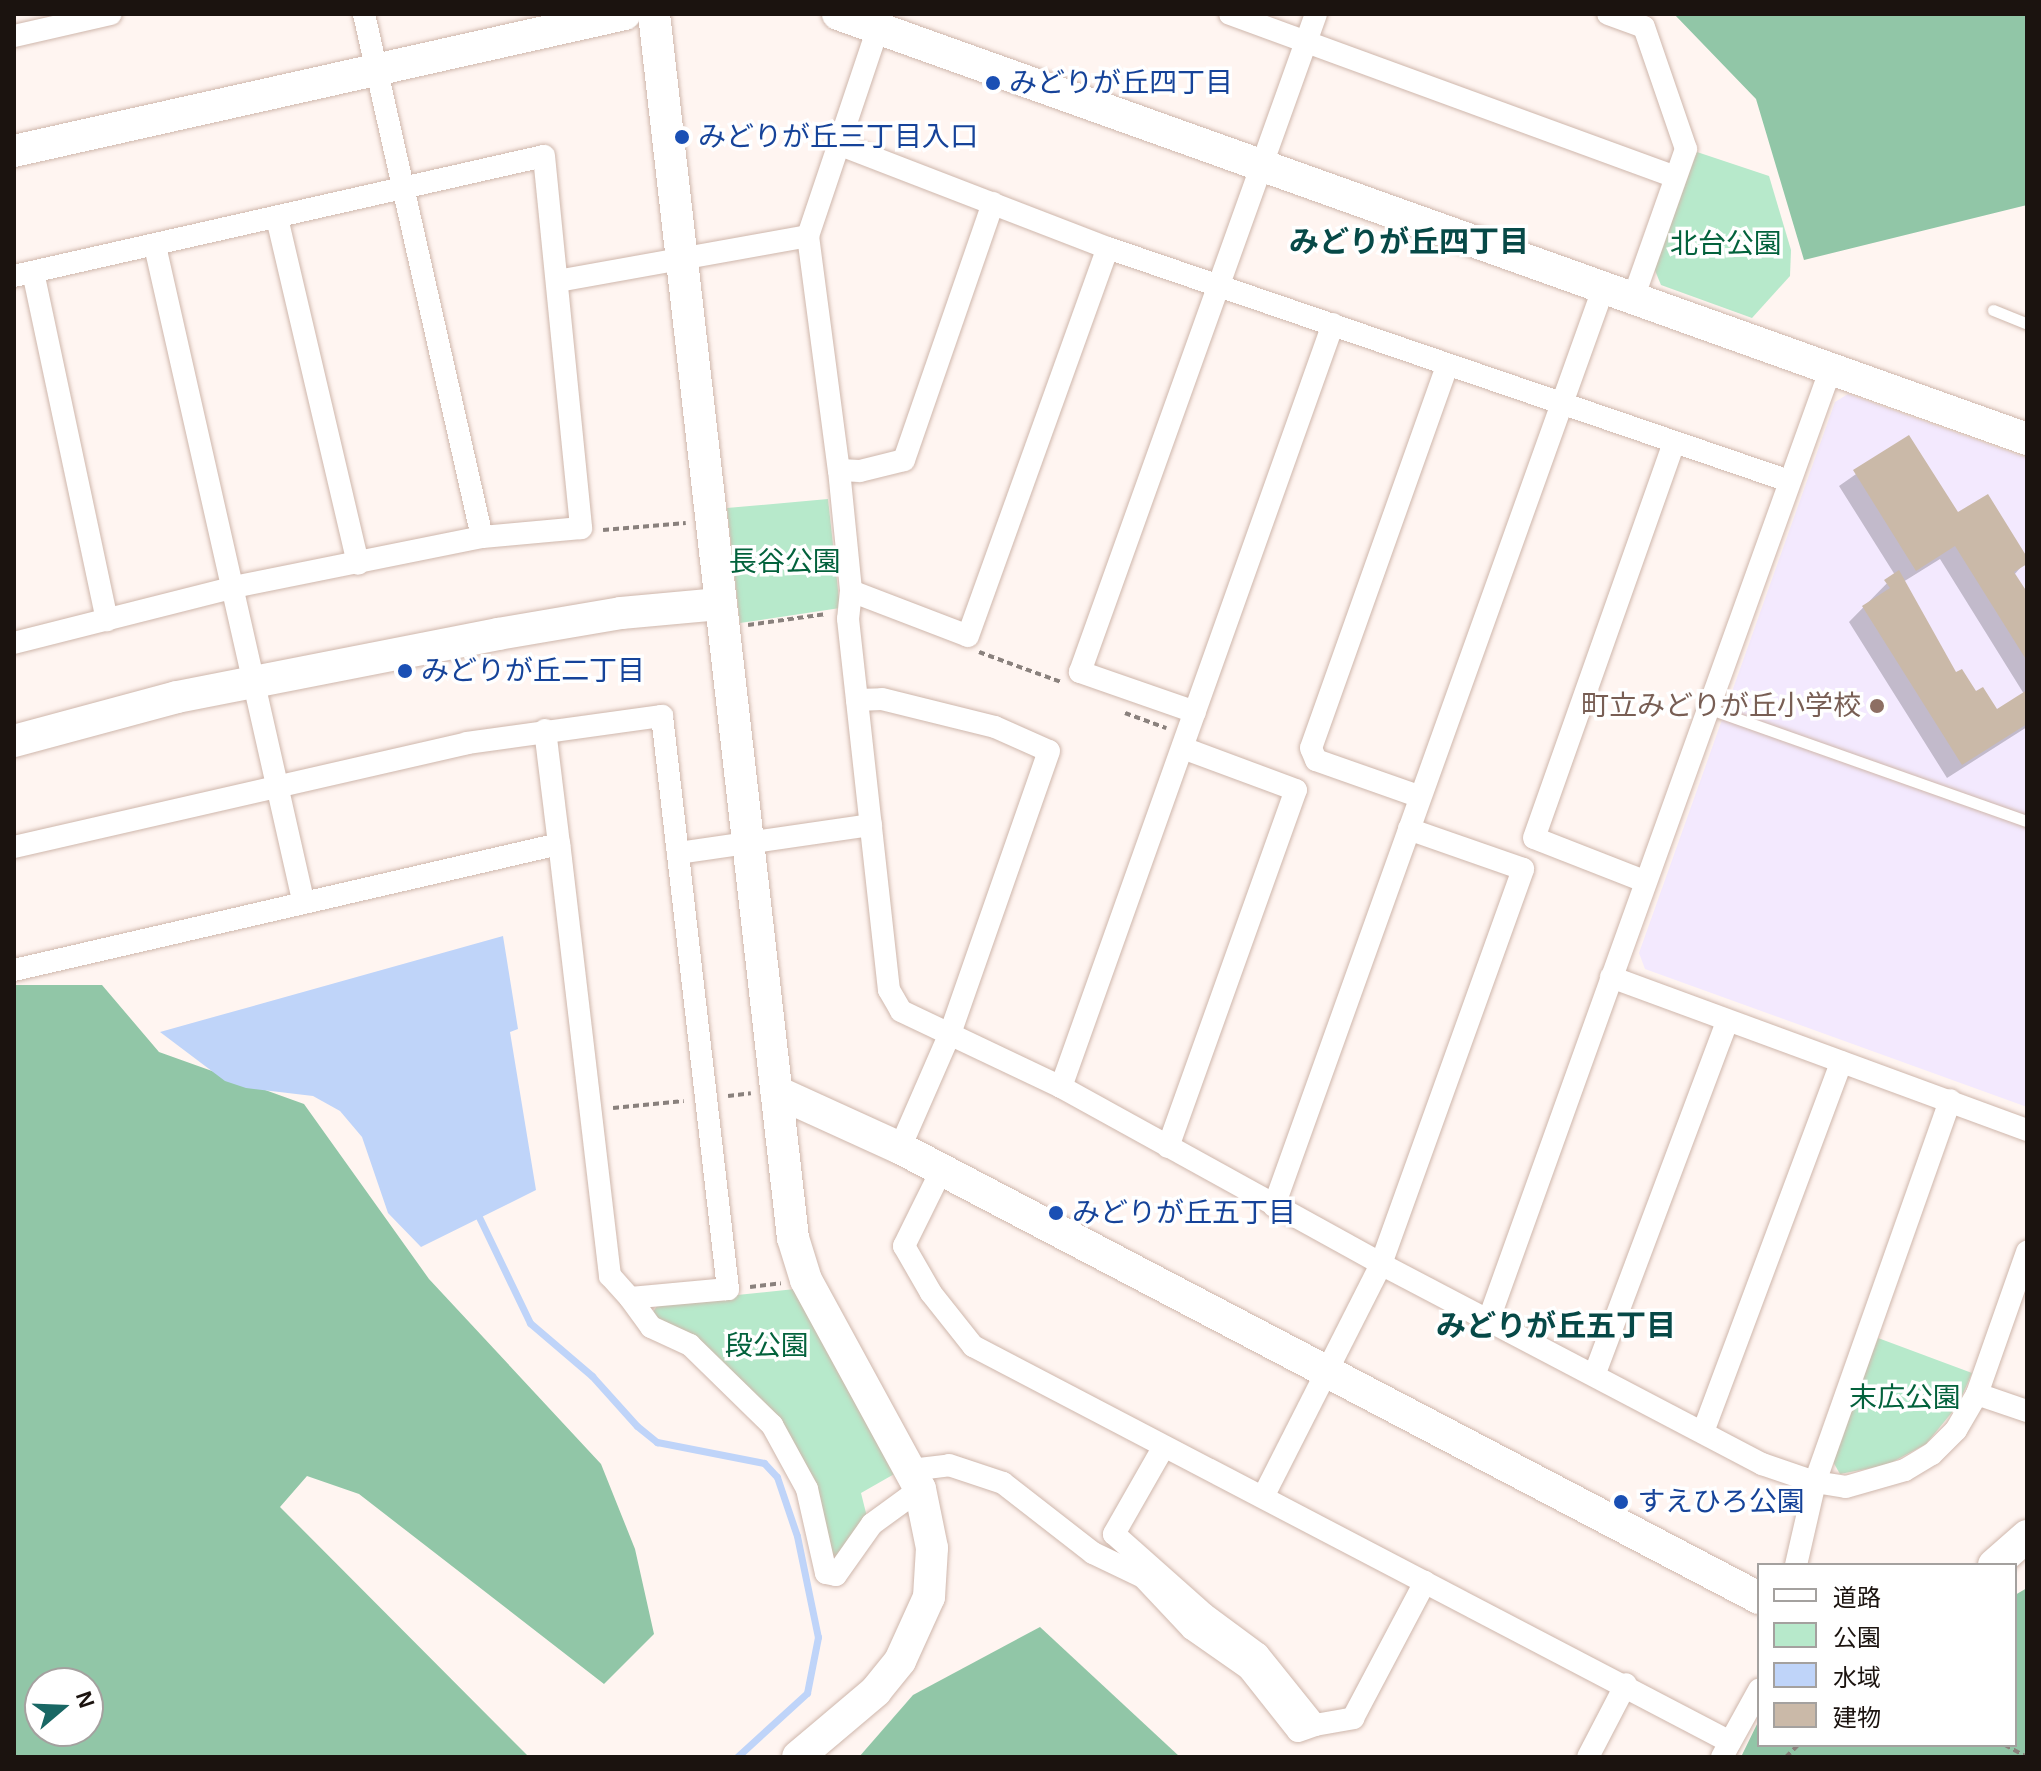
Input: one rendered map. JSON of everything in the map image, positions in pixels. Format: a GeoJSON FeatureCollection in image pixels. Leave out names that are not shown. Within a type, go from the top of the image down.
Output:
{"type":"FeatureCollection","features":[{"type":"Feature","properties":{"kind":"street"},"geometry":{"type":"LineString","coordinates":[[14,36],[76,18],[111,14]]}},
{"type":"Feature","properties":{"kind":"street"},"geometry":{"type":"LineString","coordinates":[[364,14],[375,70],[406,188],[482,537]]}},
{"type":"Feature","properties":{"kind":"street"},"geometry":{"type":"LineString","coordinates":[[14,151],[625,14]]}},
{"type":"Feature","properties":{"kind":"street"},"geometry":{"type":"LineString","coordinates":[[654,14],[747,840],[768,1092],[793,1238],[806,1280],[916,1480],[933,1572],[916,1629],[876,1691],[798,1757]]}},
{"type":"Feature","properties":{"kind":"street"},"geometry":{"type":"LineString","coordinates":[[838,14],[881,20],[1603,289],[1634,296],[2027,439]]}},
{"type":"Feature","properties":{"kind":"street"},"geometry":{"type":"LineString","coordinates":[[1230,14],[1675,177]]}},
{"type":"Feature","properties":{"kind":"street"},"geometry":{"type":"LineString","coordinates":[[1195,712],[1080,672],[1316,14]]}},
{"type":"Feature","properties":{"kind":"street"},"geometry":{"type":"LineString","coordinates":[[1608,14],[1644,27],[1686,149],[1634,296]]}},
{"type":"Feature","properties":{"kind":"street"},"geometry":{"type":"LineString","coordinates":[[881,20],[808,236],[839,470],[851,591],[857,700],[889,990],[901,1011],[951,1031],[1061,1087],[1381,1264],[1595,1373],[1762,1464],[1815,1482],[1846,1487],[1905,1470],[1932,1454],[1956,1430],[1977,1394],[2027,1252]]}},
{"type":"Feature","properties":{"kind":"street"},"geometry":{"type":"LineString","coordinates":[[838,144],[1108,248],[1221,283],[1447,366],[1789,481]]}},
{"type":"Feature","properties":{"kind":"street"},"geometry":{"type":"LineString","coordinates":[[14,643],[107,620],[235,587],[482,537],[581,528],[544,156],[24,274],[107,620]]}},
{"type":"Feature","properties":{"kind":"street"},"geometry":{"type":"LineString","coordinates":[[839,470],[860,471],[904,460],[993,203]]}},
{"type":"Feature","properties":{"kind":"street"},"geometry":{"type":"LineString","coordinates":[[277,218],[358,564]]}},
{"type":"Feature","properties":{"kind":"street"},"geometry":{"type":"LineString","coordinates":[[558,281],[808,236]]}},
{"type":"Feature","properties":{"kind":"street"},"geometry":{"type":"LineString","coordinates":[[155,246],[235,587],[276,788],[303,900]]}},
{"type":"Feature","properties":{"kind":"street"},"geometry":{"type":"LineString","coordinates":[[851,591],[968,636],[1108,248]]}},
{"type":"Feature","properties":{"kind":"street"},"geometry":{"type":"LineString","coordinates":[[1274,1206],[1409,829],[1418,796],[1603,289]]}},
{"type":"Feature","properties":{"kind":"street"},"geometry":{"type":"LineString","coordinates":[[1061,1087],[1333,324]]}},
{"type":"Feature","properties":{"kind":"street"},"geometry":{"type":"LineString","coordinates":[[1418,796],[1316,760],[1311,748],[1447,366]]}},
{"type":"Feature","properties":{"kind":"street"},"geometry":{"type":"LineString","coordinates":[[1489,1319],[1831,368]]}},
{"type":"Feature","properties":{"kind":"street"},"geometry":{"type":"LineString","coordinates":[[1644,881],[1534,838],[1674,443]]}},
{"type":"Feature","properties":{"kind":"street"},"geometry":{"type":"LineString","coordinates":[[14,741],[255,682],[621,613],[720,604]]}},
{"type":"Feature","properties":{"kind":"street"},"geometry":{"type":"LineString","coordinates":[[857,700],[882,699],[995,727],[1049,751],[951,1031],[900,1148]]}},
{"type":"Feature","properties":{"kind":"street"},"geometry":{"type":"LineString","coordinates":[[14,847],[545,730],[662,716],[728,1289],[630,1298]]}},
{"type":"Feature","properties":{"kind":"street"},"geometry":{"type":"LineString","coordinates":[[545,730],[610,1276],[651,1327],[690,1345],[772,1425],[807,1489],[826,1573],[836,1575],[872,1524],[916,1480],[949,1465],[1003,1483],[1093,1553],[1143,1577],[1192,1629],[1248,1668],[1298,1731],[1353,1718],[1425,1582]]}},
{"type":"Feature","properties":{"kind":"street"},"geometry":{"type":"LineString","coordinates":[[1168,1147],[1296,790],[1183,748]]}},
{"type":"Feature","properties":{"kind":"street"},"geometry":{"type":"LineString","coordinates":[[678,853],[747,840],[871,825]]}},
{"type":"Feature","properties":{"kind":"street"},"geometry":{"type":"LineString","coordinates":[[1263,1497],[1381,1264],[1523,869],[1409,829]]}},
{"type":"Feature","properties":{"kind":"street"},"geometry":{"type":"LineString","coordinates":[[14,970],[303,900],[559,844]]}},
{"type":"Feature","properties":{"kind":"street"},"geometry":{"type":"LineString","coordinates":[[1611,977],[2027,1130]]}},
{"type":"Feature","properties":{"kind":"street"},"geometry":{"type":"LineString","coordinates":[[1595,1373],[1727,1021]]}},
{"type":"Feature","properties":{"kind":"street"},"geometry":{"type":"LineString","coordinates":[[1703,1432],[1841,1062]]}},
{"type":"Feature","properties":{"kind":"street"},"geometry":{"type":"LineString","coordinates":[[768,1092],[942,1169],[1757,1597]]}},
{"type":"Feature","properties":{"kind":"street"},"geometry":{"type":"LineString","coordinates":[[1796,1563],[1815,1482],[1950,1100]]}},
{"type":"Feature","properties":{"kind":"street"},"geometry":{"type":"LineString","coordinates":[[942,1169],[904,1246],[931,1293],[973,1346],[1163,1448],[1626,1684],[1726,1750],[1757,1694]]}},
{"type":"Feature","properties":{"kind":"street"},"geometry":{"type":"LineString","coordinates":[[1977,1394],[2027,1411]]}},
{"type":"Feature","properties":{"kind":"street"},"geometry":{"type":"LineString","coordinates":[[1163,1448],[1114,1534],[1204,1614],[1258,1654],[1315,1725]]}},
{"type":"Feature","properties":{"kind":"street"},"geometry":{"type":"LineString","coordinates":[[1996,1563],[2027,1536]]}},
{"type":"Feature","properties":{"kind":"street"},"geometry":{"type":"LineString","coordinates":[[1588,1757],[1626,1684]]}},
{"type":"Feature","properties":{"kind":"lane"},"geometry":{"type":"LineString","coordinates":[[1993,310],[2027,324]]}},
{"type":"Feature","properties":{"kind":"lane"},"geometry":{"type":"LineString","coordinates":[[1710,709],[2027,821]]}},
{"type":"Feature","properties":{"kind":"path"},"geometry":{"type":"LineString","coordinates":[[581,528],[712,521]]}},
{"type":"Feature","properties":{"kind":"path"},"geometry":{"type":"LineString","coordinates":[[591,1110],[768,1092]]}},
{"type":"Feature","properties":{"kind":"path"},"geometry":{"type":"LineString","coordinates":[[746,1287],[787,1282]]}},
{"type":"Feature","properties":{"kind":"path"},"geometry":{"type":"LineString","coordinates":[[2009,1747],[2027,1757]]}},
{"type":"Feature","properties":{"kind":"shaded area","name":"町立みどりが丘小学校"},"geometry":{"type":"Polygon","coordinates":[[[1848,394],[2027,458],[2027,1107],[1645,969],[1639,953],[1835,402],[1848,394]]]}},
{"type":"Feature","properties":{"kind":"green space"},"geometry":{"type":"Polygon","coordinates":[[[1674,14],[2027,14],[2027,205],[1804,260],[1756,99],[1674,14]]]}},
{"type":"Feature","properties":{"kind":"green space","name":"北台公園"},"geometry":{"type":"Polygon","coordinates":[[[1697,152],[1769,176],[1791,250],[1790,276],[1752,318],[1661,285],[1654,268],[1697,152]]]}},
{"type":"Feature","properties":{"kind":"green space","name":"長谷公園"},"geometry":{"type":"Polygon","coordinates":[[[828,499],[840,608],[740,623],[727,508],[828,499]]]}},
{"type":"Feature","properties":{"kind":"green space"},"geometry":{"type":"Polygon","coordinates":[[[14,985],[102,985],[159,1052],[304,1104],[429,1279],[601,1464],[635,1549],[654,1634],[604,1684],[359,1494],[307,1476],[280,1507],[529,1757],[14,1757],[14,985]]]}},
{"type":"Feature","properties":{"kind":"green space","name":"段公園"},"geometry":{"type":"Polygon","coordinates":[[[795,1289],[896,1473],[861,1493],[868,1521],[836,1563],[779,1423],[649,1318],[659,1303],[795,1289]]]}},
{"type":"Feature","properties":{"kind":"green space","name":"末広公園"},"geometry":{"type":"Polygon","coordinates":[[[1878,1338],[1972,1373],[1958,1405],[1926,1444],[1887,1465],[1840,1474],[1832,1460],[1878,1338]]]}},
{"type":"Feature","properties":{"kind":"green space"},"geometry":{"type":"Polygon","coordinates":[[[2027,1588],[2027,1757],[1741,1757],[1757,1724],[1757,1747],[2017,1747],[2017,1594],[2027,1588]]]}},
{"type":"Feature","properties":{"kind":"green space"},"geometry":{"type":"Polygon","coordinates":[[[1040,1627],[1180,1757],[859,1757],[913,1695],[1040,1627]]]}},
{"type":"Feature","properties":{"kind":"water"},"geometry":{"type":"Polygon","coordinates":[[[503,936],[518,1029],[510,1032],[536,1190],[421,1247],[388,1213],[362,1137],[340,1111],[313,1096],[246,1088],[225,1081],[160,1032],[503,936]]]}},
{"type":"Feature","properties":{"kind":"building"},"geometry":{"type":"Polygon","coordinates":[[[1909,435],[1958,512],[1988,494],[2027,557],[2027,564],[2014,572],[2027,592],[2027,661],[1955,546],[1916,571],[1853,470],[1909,435]]]}},
{"type":"Feature","properties":{"kind":"building"},"geometry":{"type":"Polygon","coordinates":[[[1899,570],[1956,672],[1962,669],[1976,691],[1983,687],[1997,709],[2027,690],[2027,724],[1962,765],[1862,606],[1890,588],[1884,580],[1899,570]]]}},
{"type":"Feature","properties":{"kind":"waterway"},"geometry":{"type":"LineString","coordinates":[[479,1217],[530,1323],[592,1376],[637,1426],[657,1442],[764,1463],[777,1477],[797,1536],[818,1637],[807,1693],[737,1757]]}},
{"type":"Feature","properties":{"kind":"place","name":"みどりが丘四丁目"},"geometry":{"type":"Point","coordinates":[993,83]}},
{"type":"Feature","properties":{"kind":"place","name":"みどりが丘三丁目入口"},"geometry":{"type":"Point","coordinates":[682,137]}},
{"type":"Feature","properties":{"kind":"place","name":"みどりが丘二丁目"},"geometry":{"type":"Point","coordinates":[405,671]}},
{"type":"Feature","properties":{"kind":"place","name":"町立みどりが丘小学校"},"geometry":{"type":"Point","coordinates":[1877,706]}},
{"type":"Feature","properties":{"kind":"place","name":"みどりが丘五丁目"},"geometry":{"type":"Point","coordinates":[1056,1213]}},
{"type":"Feature","properties":{"kind":"place","name":"すえひろ公園"},"geometry":{"type":"Point","coordinates":[1621,1502]}},
{"type":"Feature","properties":{"kind":"district","name":"みどりが丘四丁目"},"geometry":{"type":"Point","coordinates":[1409,242]}},
{"type":"Feature","properties":{"kind":"district","name":"みどりが丘五丁目"},"geometry":{"type":"Point","coordinates":[1556,1326]}}]}
